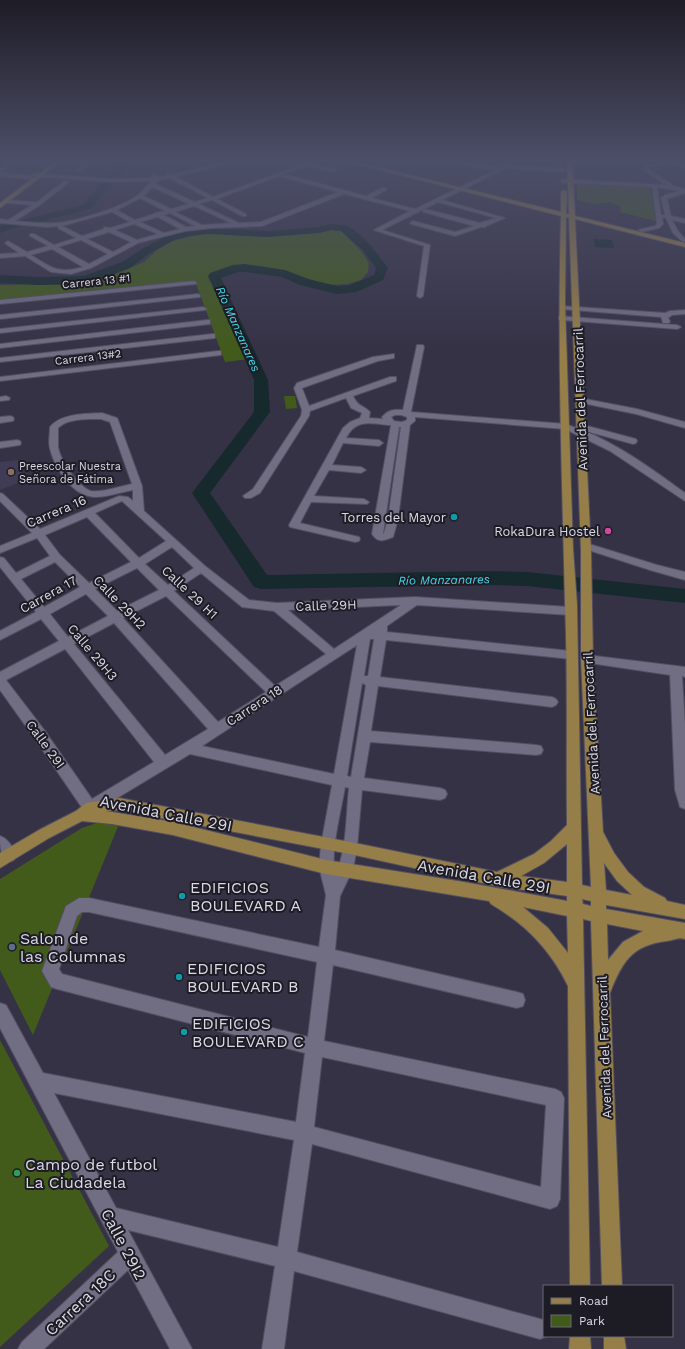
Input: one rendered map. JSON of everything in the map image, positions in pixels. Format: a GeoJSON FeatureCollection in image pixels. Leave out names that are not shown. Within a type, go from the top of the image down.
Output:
{"type":"FeatureCollection","features":[{"type":"Feature","properties":{"kind":"main road","name":"Avenida del Ferrocarril"},"geometry":{"type":"LineString","coordinates":[[568,224],[562,318],[571,608],[580,1285]]}},
{"type":"Feature","properties":{"kind":"main road","name":"Avenida del Ferrocarril"},"geometry":{"type":"LineString","coordinates":[[570,224],[577,319],[586,548],[587,659],[596,831],[612,1285]]}},
{"type":"Feature","properties":{"kind":"main road"},"geometry":{"type":"LineString","coordinates":[[613,224],[685,242]]}},
{"type":"Feature","properties":{"kind":"main road"},"geometry":{"type":"LineString","coordinates":[[615,224],[685,242]]}},
{"type":"Feature","properties":{"kind":"main road","name":"Avenida Calle 29I"},"geometry":{"type":"LineString","coordinates":[[89,813],[104,804],[119,804],[350,848],[496,879],[574,890],[682,912]]}},
{"type":"Feature","properties":{"kind":"main road","name":"Avenida Calle 29I"},"geometry":{"type":"LineString","coordinates":[[89,813],[161,827],[326,867],[346,869],[484,893],[599,916],[685,931]]}},
{"type":"Feature","properties":{"kind":"main road","name":"Carrera 18"},"geometry":{"type":"LineString","coordinates":[[4,858],[44,834],[89,813]]}},
{"type":"Feature","properties":{"kind":"main road"},"geometry":{"type":"LineString","coordinates":[[496,879],[525,867],[550,852],[573,828]]}},
{"type":"Feature","properties":{"kind":"main road"},"geometry":{"type":"LineString","coordinates":[[596,831],[604,850],[618,872],[634,888],[652,900],[682,912]]}},
{"type":"Feature","properties":{"kind":"main road"},"geometry":{"type":"LineString","coordinates":[[484,893],[508,906],[536,926],[553,944],[562,957],[577,986]]}},
{"type":"Feature","properties":{"kind":"main road"},"geometry":{"type":"LineString","coordinates":[[602,993],[611,969],[623,953],[636,941],[653,935],[685,931]]}},
{"type":"Feature","properties":{"kind":"main road"},"geometry":{"type":"LineString","coordinates":[[580,1337],[580,1349]]}},
{"type":"Feature","properties":{"kind":"main road"},"geometry":{"type":"LineString","coordinates":[[614,1337],[614,1349]]}},
{"type":"Feature","properties":{"kind":"street"},"geometry":{"type":"LineString","coordinates":[[28,224],[61,224]]}},
{"type":"Feature","properties":{"kind":"street"},"geometry":{"type":"LineString","coordinates":[[96,224],[136,242]]}},
{"type":"Feature","properties":{"kind":"street"},"geometry":{"type":"LineString","coordinates":[[0,256],[26,254],[53,247],[81,238],[111,224]]}},
{"type":"Feature","properties":{"kind":"street"},"geometry":{"type":"LineString","coordinates":[[147,224],[164,235]]}},
{"type":"Feature","properties":{"kind":"street"},"geometry":{"type":"LineString","coordinates":[[176,224],[185,229]]}},
{"type":"Feature","properties":{"kind":"street"},"geometry":{"type":"LineString","coordinates":[[196,224],[202,227]]}},
{"type":"Feature","properties":{"kind":"street"},"geometry":{"type":"LineString","coordinates":[[8,243],[54,272],[71,272],[89,267],[136,242],[185,229],[260,224]]}},
{"type":"Feature","properties":{"kind":"street"},"geometry":{"type":"LineString","coordinates":[[389,224],[377,230],[428,245],[420,296]]}},
{"type":"Feature","properties":{"kind":"street"},"geometry":{"type":"LineString","coordinates":[[417,224],[455,234],[488,224]]}},
{"type":"Feature","properties":{"kind":"street"},"geometry":{"type":"LineString","coordinates":[[475,224],[483,226]]}},
{"type":"Feature","properties":{"kind":"street"},"geometry":{"type":"LineString","coordinates":[[641,230],[659,224]]}},
{"type":"Feature","properties":{"kind":"street"},"geometry":{"type":"LineString","coordinates":[[670,224],[676,234],[685,242]]}},
{"type":"Feature","properties":{"kind":"street"},"geometry":{"type":"LineString","coordinates":[[60,227],[112,254]]}},
{"type":"Feature","properties":{"kind":"street"},"geometry":{"type":"LineString","coordinates":[[32,235],[89,267]]}},
{"type":"Feature","properties":{"kind":"street","name":"Carrera 13 #1"},"geometry":{"type":"LineString","coordinates":[[0,302],[194,283]]}},
{"type":"Feature","properties":{"kind":"street","name":"Carrera 13#2"},"geometry":{"type":"LineString","coordinates":[[122,290],[132,354]]}},
{"type":"Feature","properties":{"kind":"street"},"geometry":{"type":"LineString","coordinates":[[0,317],[198,296]]}},
{"type":"Feature","properties":{"kind":"street","name":"Carrera 13#2"},"geometry":{"type":"LineString","coordinates":[[44,298],[46,364]]}},
{"type":"Feature","properties":{"kind":"street"},"geometry":{"type":"LineString","coordinates":[[562,308],[666,315],[674,312],[685,312]]}},
{"type":"Feature","properties":{"kind":"street"},"geometry":{"type":"LineString","coordinates":[[0,331],[203,309]]}},
{"type":"Feature","properties":{"kind":"street"},"geometry":{"type":"LineString","coordinates":[[666,315],[665,320],[677,327]]}},
{"type":"Feature","properties":{"kind":"street"},"geometry":{"type":"LineString","coordinates":[[562,318],[677,327],[685,329]]}},
{"type":"Feature","properties":{"kind":"street"},"geometry":{"type":"LineString","coordinates":[[0,346],[207,322]]}},
{"type":"Feature","properties":{"kind":"street"},"geometry":{"type":"LineString","coordinates":[[0,360],[46,364],[132,354],[212,336]]}},
{"type":"Feature","properties":{"kind":"street"},"geometry":{"type":"LineString","coordinates":[[407,417],[397,412],[391,420],[377,534],[381,538],[389,535],[393,519],[407,417],[420,347]]}},
{"type":"Feature","properties":{"kind":"street","name":"Carrera 13#2"},"geometry":{"type":"LineString","coordinates":[[0,379],[46,364],[132,354],[218,354]]}},
{"type":"Feature","properties":{"kind":"street"},"geometry":{"type":"LineString","coordinates":[[248,496],[257,490],[303,420],[306,410],[298,388],[304,382],[376,359],[391,356]]}},
{"type":"Feature","properties":{"kind":"street"},"geometry":{"type":"LineString","coordinates":[[306,410],[393,379]]}},
{"type":"Feature","properties":{"kind":"street"},"geometry":{"type":"LineString","coordinates":[[349,395],[350,401],[365,416],[391,420],[407,417],[566,428],[633,441]]}},
{"type":"Feature","properties":{"kind":"street"},"geometry":{"type":"LineString","coordinates":[[580,400],[637,412],[685,425]]}},
{"type":"Feature","properties":{"kind":"street"},"geometry":{"type":"LineString","coordinates":[[137,486],[97,494],[88,493],[78,487],[67,475],[54,448],[54,427],[56,424],[81,417],[102,416],[114,420],[137,486],[140,511]]}},
{"type":"Feature","properties":{"kind":"street"},"geometry":{"type":"LineString","coordinates":[[355,538],[294,525],[347,428],[365,416]]}},
{"type":"Feature","properties":{"kind":"street"},"geometry":{"type":"LineString","coordinates":[[0,420],[10,419]]}},
{"type":"Feature","properties":{"kind":"street"},"geometry":{"type":"LineString","coordinates":[[581,430],[642,466],[685,498]]}},
{"type":"Feature","properties":{"kind":"street"},"geometry":{"type":"LineString","coordinates":[[341,440],[379,443]]}},
{"type":"Feature","properties":{"kind":"street"},"geometry":{"type":"LineString","coordinates":[[0,445],[17,443]]}},
{"type":"Feature","properties":{"kind":"street"},"geometry":{"type":"LineString","coordinates":[[326,467],[361,470]]}},
{"type":"Feature","properties":{"kind":"street","name":"Calle 29H2"},"geometry":{"type":"LineString","coordinates":[[1,495],[38,533],[56,557],[116,617],[216,730]]}},
{"type":"Feature","properties":{"kind":"street","name":"Calle 29H"},"geometry":{"type":"LineString","coordinates":[[122,498],[140,511],[201,568],[246,604],[277,607],[415,601],[571,608]]}},
{"type":"Feature","properties":{"kind":"street","name":"Carrera 16"},"geometry":{"type":"LineString","coordinates":[[0,550],[122,498]]}},
{"type":"Feature","properties":{"kind":"street"},"geometry":{"type":"LineString","coordinates":[[308,499],[364,502]]}},
{"type":"Feature","properties":{"kind":"street","name":"Calle 29 H1"},"geometry":{"type":"LineString","coordinates":[[88,512],[138,563],[274,692]]}},
{"type":"Feature","properties":{"kind":"street","name":"Carrera 17"},"geometry":{"type":"LineString","coordinates":[[0,636],[87,588],[138,563],[172,542]]}},
{"type":"Feature","properties":{"kind":"street"},"geometry":{"type":"LineString","coordinates":[[586,548],[685,576]]}},
{"type":"Feature","properties":{"kind":"street"},"geometry":{"type":"LineString","coordinates":[[14,578],[56,557]]}},
{"type":"Feature","properties":{"kind":"street","name":"Calle 29H3"},"geometry":{"type":"LineString","coordinates":[[0,560],[163,763]]}},
{"type":"Feature","properties":{"kind":"street"},"geometry":{"type":"LineString","coordinates":[[0,677],[67,644],[168,590],[201,568]]}},
{"type":"Feature","properties":{"kind":"street","name":"Carrera 18"},"geometry":{"type":"LineString","coordinates":[[89,813],[163,763],[333,654],[365,634],[381,630],[415,601]]}},
{"type":"Feature","properties":{"kind":"street"},"geometry":{"type":"LineString","coordinates":[[277,607],[333,654]]}},
{"type":"Feature","properties":{"kind":"street"},"geometry":{"type":"LineString","coordinates":[[273,1349],[304,1133],[333,895],[346,869],[350,848],[356,784],[381,630],[571,655]]}},
{"type":"Feature","properties":{"kind":"street"},"geometry":{"type":"LineString","coordinates":[[333,895],[326,867],[328,845],[365,634]]}},
{"type":"Feature","properties":{"kind":"street"},"geometry":{"type":"LineString","coordinates":[[587,659],[680,671],[684,794]]}},
{"type":"Feature","properties":{"kind":"street"},"geometry":{"type":"LineString","coordinates":[[357,678],[552,702]]}},
{"type":"Feature","properties":{"kind":"street","name":"Calle 29I"},"geometry":{"type":"LineString","coordinates":[[0,681],[40,735],[89,813]]}},
{"type":"Feature","properties":{"kind":"street"},"geometry":{"type":"LineString","coordinates":[[364,736],[536,750]]}},
{"type":"Feature","properties":{"kind":"street"},"geometry":{"type":"LineString","coordinates":[[188,748],[339,781],[440,794]]}},
{"type":"Feature","properties":{"kind":"street"},"geometry":{"type":"LineString","coordinates":[[0,842],[4,858]]}},
{"type":"Feature","properties":{"kind":"street"},"geometry":{"type":"LineString","coordinates":[[37,1081],[304,1133],[550,1199],[555,1098],[314,1047],[57,981],[50,971],[71,911],[79,905],[89,905],[326,956],[517,1000]]}},
{"type":"Feature","properties":{"kind":"street","name":"Calle 29I2"},"geometry":{"type":"LineString","coordinates":[[0,1012],[181,1349]]}},
{"type":"Feature","properties":{"kind":"street"},"geometry":{"type":"LineString","coordinates":[[110,1216],[285,1260],[540,1330]]}},
{"type":"Feature","properties":{"kind":"street","name":"Carrera 18C"},"geometry":{"type":"LineString","coordinates":[[29,1349],[130,1254]]}},
{"type":"Feature","properties":{"kind":"shaded area"},"geometry":{"type":"Polygon","coordinates":[[[594,239],[612,240],[614,248],[595,247],[594,239]]]}},
{"type":"Feature","properties":{"kind":"shaded area","name":"Preescolar Nuestra Señora de Fátima"},"geometry":{"type":"Polygon","coordinates":[[[21,460],[23,481],[0,490],[0,462],[21,460]]]}},
{"type":"Feature","properties":{"kind":"green space"},"geometry":{"type":"Polygon","coordinates":[[[333,230],[341,231],[361,251],[369,263],[368,272],[361,280],[347,284],[326,285],[288,272],[248,265],[237,266],[211,275],[249,359],[225,362],[195,281],[0,300],[0,285],[86,283],[109,277],[144,262],[156,251],[172,241],[206,233],[266,237],[333,230]]]}},
{"type":"Feature","properties":{"kind":"green space"},"geometry":{"type":"Polygon","coordinates":[[[284,396],[295,396],[297,408],[286,409],[284,396]]]}},
{"type":"Feature","properties":{"kind":"green space"},"geometry":{"type":"Polygon","coordinates":[[[103,821],[119,824],[33,1035],[0,970],[0,879],[82,828],[103,821]]]}},
{"type":"Feature","properties":{"kind":"green space"},"geometry":{"type":"Polygon","coordinates":[[[0,1040],[109,1246],[0,1347],[0,1040]]]}},
{"type":"Feature","properties":{"kind":"waterway","name":"Río Manzanares"},"geometry":{"type":"LineString","coordinates":[[0,230],[18,224]]}},
{"type":"Feature","properties":{"kind":"waterway","name":"Río Manzanares"},"geometry":{"type":"LineString","coordinates":[[0,279],[38,281],[85,280],[126,265],[146,251],[170,238],[187,233],[209,231],[268,234],[319,230],[331,227],[344,228],[367,248],[382,268],[379,277],[352,289],[337,290],[304,282],[285,274],[245,268],[237,268],[214,276],[261,380],[262,412],[201,493],[261,582],[487,578],[527,579],[685,596]]}},
{"type":"Feature","properties":{"kind":"place","name":"Preescolar Nuestra Señora de Fátima"},"geometry":{"type":"Point","coordinates":[11,472]}},
{"type":"Feature","properties":{"kind":"place","name":"Torres del Mayor"},"geometry":{"type":"Point","coordinates":[454,517]}},
{"type":"Feature","properties":{"kind":"place","name":"RokaDura Hostel"},"geometry":{"type":"Point","coordinates":[608,531]}},
{"type":"Feature","properties":{"kind":"place","name":"EDIFICIOS BOULEVARD A"},"geometry":{"type":"Point","coordinates":[182,896]}},
{"type":"Feature","properties":{"kind":"place","name":"Salon de las Columnas"},"geometry":{"type":"Point","coordinates":[12,947]}},
{"type":"Feature","properties":{"kind":"place","name":"EDIFICIOS BOULEVARD B"},"geometry":{"type":"Point","coordinates":[179,977]}},
{"type":"Feature","properties":{"kind":"place","name":"EDIFICIOS BOULEVARD C"},"geometry":{"type":"Point","coordinates":[184,1032]}},
{"type":"Feature","properties":{"kind":"place","name":"Campo de futbol La Ciudadela"},"geometry":{"type":"Point","coordinates":[17,1173]}}]}
